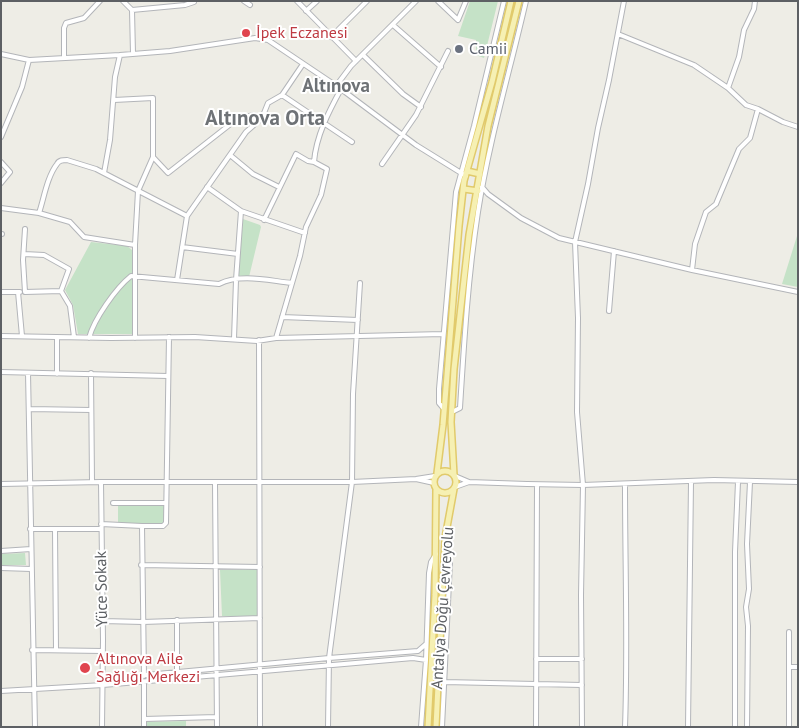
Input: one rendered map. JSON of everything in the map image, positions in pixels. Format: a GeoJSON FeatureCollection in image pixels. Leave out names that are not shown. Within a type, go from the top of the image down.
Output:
{"type":"FeatureCollection","features":[{"type":"Feature","properties":{"kind":"main road"},"geometry":{"type":"LineString","coordinates":[[512,1],[492,82],[464,173],[444,409],[435,486],[445,493],[454,488],[456,482],[454,476],[452,412],[463,277],[469,235],[480,187],[480,174],[488,126],[519,1]]}},
{"type":"Feature","properties":{"kind":"main road"},"geometry":{"type":"LineString","coordinates":[[464,173],[480,174]]}},
{"type":"Feature","properties":{"kind":"main road"},"geometry":{"type":"LineString","coordinates":[[464,189],[480,187]]}},
{"type":"Feature","properties":{"kind":"main road"},"geometry":{"type":"LineString","coordinates":[[436,475],[448,471],[454,476]]}},
{"type":"Feature","properties":{"kind":"main road","name":"Antalya Doğu Çevreyolu"},"geometry":{"type":"LineString","coordinates":[[428,727],[436,554],[435,486]]}},
{"type":"Feature","properties":{"kind":"main road","name":"Antalya Doğu Çevreyolu"},"geometry":{"type":"LineString","coordinates":[[436,727],[444,551],[454,488]]}},
{"type":"Feature","properties":{"kind":"street"},"geometry":{"type":"LineString","coordinates":[[64,58],[64,28],[66,23],[84,18],[100,1]]}},
{"type":"Feature","properties":{"kind":"street"},"geometry":{"type":"LineString","coordinates":[[124,1],[132,10],[133,54]]}},
{"type":"Feature","properties":{"kind":"street"},"geometry":{"type":"LineString","coordinates":[[244,1],[250,5]]}},
{"type":"Feature","properties":{"kind":"street"},"geometry":{"type":"LineString","coordinates":[[296,1],[356,61]]}},
{"type":"Feature","properties":{"kind":"street"},"geometry":{"type":"LineString","coordinates":[[306,11],[317,1]]}},
{"type":"Feature","properties":{"kind":"street"},"geometry":{"type":"LineString","coordinates":[[331,37],[367,1]]}},
{"type":"Feature","properties":{"kind":"street"},"geometry":{"type":"LineString","coordinates":[[336,86],[356,61],[416,1]]}},
{"type":"Feature","properties":{"kind":"street"},"geometry":{"type":"LineString","coordinates":[[438,1],[458,20],[466,1]]}},
{"type":"Feature","properties":{"kind":"street"},"geometry":{"type":"LineString","coordinates":[[444,409],[439,403],[443,334],[456,192],[464,173],[504,1]]}},
{"type":"Feature","properties":{"kind":"street"},"geometry":{"type":"LineString","coordinates":[[526,1],[480,187],[521,218],[559,238],[692,270],[798,292]]}},
{"type":"Feature","properties":{"kind":"street"},"geometry":{"type":"LineString","coordinates":[[582,727],[581,595],[583,485],[578,412],[578,318],[575,242],[624,1]]}},
{"type":"Feature","properties":{"kind":"street"},"geometry":{"type":"LineString","coordinates":[[728,88],[739,57],[744,30],[754,9],[755,1]]}},
{"type":"Feature","properties":{"kind":"street"},"geometry":{"type":"LineString","coordinates":[[132,10],[185,5],[195,2]]}},
{"type":"Feature","properties":{"kind":"street"},"geometry":{"type":"LineString","coordinates":[[393,25],[441,67]]}},
{"type":"Feature","properties":{"kind":"street"},"geometry":{"type":"LineString","coordinates":[[618,34],[694,66],[728,88],[746,105],[798,127]]}},
{"type":"Feature","properties":{"kind":"street"},"geometry":{"type":"LineString","coordinates":[[1,54],[29,60],[133,54],[255,38],[268,40],[341,89],[446,165],[464,173]]}},
{"type":"Feature","properties":{"kind":"street"},"geometry":{"type":"LineString","coordinates":[[382,164],[421,107],[448,51]]}},
{"type":"Feature","properties":{"kind":"street"},"geometry":{"type":"LineString","coordinates":[[104,173],[109,148],[115,77],[120,55]]}},
{"type":"Feature","properties":{"kind":"street"},"geometry":{"type":"LineString","coordinates":[[363,55],[403,94],[421,107]]}},
{"type":"Feature","properties":{"kind":"street"},"geometry":{"type":"LineString","coordinates":[[1,137],[22,87],[29,60]]}},
{"type":"Feature","properties":{"kind":"street"},"geometry":{"type":"LineString","coordinates":[[177,280],[187,216],[246,132],[262,118],[268,103],[282,94],[303,64]]}},
{"type":"Feature","properties":{"kind":"street"},"geometry":{"type":"LineString","coordinates":[[314,162],[325,122],[341,89]]}},
{"type":"Feature","properties":{"kind":"street"},"geometry":{"type":"LineString","coordinates":[[282,94],[352,142]]}},
{"type":"Feature","properties":{"kind":"street"},"geometry":{"type":"LineString","coordinates":[[114,100],[153,98],[153,157],[138,191],[135,338]]}},
{"type":"Feature","properties":{"kind":"street"},"geometry":{"type":"LineString","coordinates":[[692,270],[695,244],[706,212],[716,204],[739,149],[750,138],[758,109]]}},
{"type":"Feature","properties":{"kind":"street"},"geometry":{"type":"LineString","coordinates":[[153,157],[168,173],[237,119],[254,115],[262,118]]}},
{"type":"Feature","properties":{"kind":"street"},"geometry":{"type":"LineString","coordinates":[[264,220],[296,154],[327,169],[321,195],[305,233],[276,338]]}},
{"type":"Feature","properties":{"kind":"street"},"geometry":{"type":"LineString","coordinates":[[230,156],[253,174],[279,187]]}},
{"type":"Feature","properties":{"kind":"street"},"geometry":{"type":"LineString","coordinates":[[39,213],[57,164],[60,161],[67,160],[96,169],[187,216]]}},
{"type":"Feature","properties":{"kind":"street"},"geometry":{"type":"LineString","coordinates":[[1,162],[10,172],[1,183]]}},
{"type":"Feature","properties":{"kind":"street"},"geometry":{"type":"LineString","coordinates":[[207,187],[241,211],[305,233]]}},
{"type":"Feature","properties":{"kind":"street"},"geometry":{"type":"LineString","coordinates":[[1,208],[39,213],[70,222],[84,237],[136,246]]}},
{"type":"Feature","properties":{"kind":"street"},"geometry":{"type":"LineString","coordinates":[[234,339],[241,211]]}},
{"type":"Feature","properties":{"kind":"street"},"geometry":{"type":"LineString","coordinates":[[24,292],[25,229]]}},
{"type":"Feature","properties":{"kind":"street"},"geometry":{"type":"LineString","coordinates":[[182,247],[238,254]]}},
{"type":"Feature","properties":{"kind":"street"},"geometry":{"type":"LineString","coordinates":[[609,311],[614,251]]}},
{"type":"Feature","properties":{"kind":"street"},"geometry":{"type":"LineString","coordinates":[[24,254],[44,255],[69,269],[61,291]]}},
{"type":"Feature","properties":{"kind":"street"},"geometry":{"type":"LineString","coordinates":[[89,338],[92,328],[123,282],[131,276],[219,284],[225,281],[251,278],[292,283]]}},
{"type":"Feature","properties":{"kind":"street"},"geometry":{"type":"LineString","coordinates":[[328,727],[329,665],[352,482],[353,394],[360,283]]}},
{"type":"Feature","properties":{"kind":"street"},"geometry":{"type":"LineString","coordinates":[[1,292],[61,291]]}},
{"type":"Feature","properties":{"kind":"street"},"geometry":{"type":"LineString","coordinates":[[61,291],[70,306],[74,337]]}},
{"type":"Feature","properties":{"kind":"street"},"geometry":{"type":"LineString","coordinates":[[18,292],[22,336]]}},
{"type":"Feature","properties":{"kind":"street"},"geometry":{"type":"LineString","coordinates":[[282,317],[358,320]]}},
{"type":"Feature","properties":{"kind":"street"},"geometry":{"type":"LineString","coordinates":[[1,336],[89,338],[195,337],[259,340],[443,334]]}},
{"type":"Feature","properties":{"kind":"street"},"geometry":{"type":"LineString","coordinates":[[56,374],[57,337]]}},
{"type":"Feature","properties":{"kind":"street"},"geometry":{"type":"LineString","coordinates":[[30,529],[165,525],[169,337]]}},
{"type":"Feature","properties":{"kind":"street"},"geometry":{"type":"LineString","coordinates":[[259,340],[260,727]]}},
{"type":"Feature","properties":{"kind":"street"},"geometry":{"type":"LineString","coordinates":[[1,372],[168,376]]}},
{"type":"Feature","properties":{"kind":"street"},"geometry":{"type":"LineString","coordinates":[[28,373],[35,727]]}},
{"type":"Feature","properties":{"kind":"street"},"geometry":{"type":"LineString","coordinates":[[91,373],[92,482]]}},
{"type":"Feature","properties":{"kind":"street"},"geometry":{"type":"LineString","coordinates":[[29,409],[91,410]]}},
{"type":"Feature","properties":{"kind":"street"},"geometry":{"type":"LineString","coordinates":[[1,484],[352,482],[416,480],[436,475]]}},
{"type":"Feature","properties":{"kind":"street"},"geometry":{"type":"LineString","coordinates":[[454,476],[469,482],[583,485],[798,482]]}},
{"type":"Feature","properties":{"kind":"street"},"geometry":{"type":"LineString","coordinates":[[416,480],[435,486]]}},
{"type":"Feature","properties":{"kind":"street","name":"Yüce Sokak"},"geometry":{"type":"LineString","coordinates":[[100,482],[103,621],[102,727]]}},
{"type":"Feature","properties":{"kind":"street"},"geometry":{"type":"LineString","coordinates":[[215,482],[217,727]]}},
{"type":"Feature","properties":{"kind":"street"},"geometry":{"type":"LineString","coordinates":[[454,488],[469,482]]}},
{"type":"Feature","properties":{"kind":"street"},"geometry":{"type":"LineString","coordinates":[[688,727],[691,482]]}},
{"type":"Feature","properties":{"kind":"street"},"geometry":{"type":"LineString","coordinates":[[735,727],[735,552],[738,482]]}},
{"type":"Feature","properties":{"kind":"street"},"geometry":{"type":"LineString","coordinates":[[747,727],[748,626],[746,607],[749,589],[747,544],[750,482]]}},
{"type":"Feature","properties":{"kind":"street"},"geometry":{"type":"LineString","coordinates":[[536,484],[536,727]]}},
{"type":"Feature","properties":{"kind":"street"},"geometry":{"type":"LineString","coordinates":[[625,484],[627,680],[625,727]]}},
{"type":"Feature","properties":{"kind":"street"},"geometry":{"type":"LineString","coordinates":[[113,503],[166,503]]}},
{"type":"Feature","properties":{"kind":"street"},"geometry":{"type":"LineString","coordinates":[[142,526],[141,565],[144,676]]}},
{"type":"Feature","properties":{"kind":"street"},"geometry":{"type":"LineString","coordinates":[[55,529],[56,650]]}},
{"type":"Feature","properties":{"kind":"street"},"geometry":{"type":"LineString","coordinates":[[1,550],[31,550]]}},
{"type":"Feature","properties":{"kind":"street"},"geometry":{"type":"LineString","coordinates":[[442,727],[450,562],[444,551]]}},
{"type":"Feature","properties":{"kind":"street"},"geometry":{"type":"LineString","coordinates":[[421,727],[426,660],[429,573],[431,562],[436,554]]}},
{"type":"Feature","properties":{"kind":"street"},"geometry":{"type":"LineString","coordinates":[[141,565],[260,566]]}},
{"type":"Feature","properties":{"kind":"street"},"geometry":{"type":"LineString","coordinates":[[1,568],[31,569]]}},
{"type":"Feature","properties":{"kind":"street"},"geometry":{"type":"LineString","coordinates":[[103,621],[143,622],[216,618],[260,618]]}},
{"type":"Feature","properties":{"kind":"street"},"geometry":{"type":"LineString","coordinates":[[177,620],[177,673]]}},
{"type":"Feature","properties":{"kind":"street"},"geometry":{"type":"LineString","coordinates":[[788,727],[789,632]]}},
{"type":"Feature","properties":{"kind":"street"},"geometry":{"type":"LineString","coordinates":[[103,679],[418,651],[426,644]]}},
{"type":"Feature","properties":{"kind":"street"},"geometry":{"type":"LineString","coordinates":[[32,650],[103,651]]}},
{"type":"Feature","properties":{"kind":"street"},"geometry":{"type":"LineString","coordinates":[[1,691],[144,682],[413,658],[426,660]]}},
{"type":"Feature","properties":{"kind":"street"},"geometry":{"type":"LineString","coordinates":[[536,659],[582,659]]}},
{"type":"Feature","properties":{"kind":"street"},"geometry":{"type":"LineString","coordinates":[[789,667],[798,667]]}},
{"type":"Feature","properties":{"kind":"street"},"geometry":{"type":"LineString","coordinates":[[144,682],[144,727]]}},
{"type":"Feature","properties":{"kind":"street"},"geometry":{"type":"LineString","coordinates":[[444,682],[582,685]]}},
{"type":"Feature","properties":{"kind":"street"},"geometry":{"type":"LineString","coordinates":[[144,719],[217,717]]}},
{"type":"Feature","properties":{"kind":"green space"},"geometry":{"type":"Polygon","coordinates":[[[470,1],[498,1],[484,58],[476,55],[476,40],[458,36],[470,1]]]}},
{"type":"Feature","properties":{"kind":"green space"},"geometry":{"type":"Polygon","coordinates":[[[243,219],[261,227],[249,277],[238,277],[243,219]]]}},
{"type":"Feature","properties":{"kind":"green space"},"geometry":{"type":"Polygon","coordinates":[[[798,236],[798,287],[782,284],[798,236]]]}},
{"type":"Feature","properties":{"kind":"green space"},"geometry":{"type":"Polygon","coordinates":[[[91,242],[127,246],[132,250],[133,334],[78,334],[73,305],[65,290],[91,242]]]}},
{"type":"Feature","properties":{"kind":"green space"},"geometry":{"type":"Polygon","coordinates":[[[118,505],[164,505],[164,524],[118,524],[118,505]]]}},
{"type":"Feature","properties":{"kind":"green space"},"geometry":{"type":"Polygon","coordinates":[[[25,553],[26,565],[1,565],[1,554],[25,553]]]}},
{"type":"Feature","properties":{"kind":"green space"},"geometry":{"type":"Polygon","coordinates":[[[258,569],[258,616],[222,616],[220,570],[258,569]]]}},
{"type":"Feature","properties":{"kind":"green space"},"geometry":{"type":"Polygon","coordinates":[[[186,721],[186,727],[146,727],[146,722],[186,721]]]}},
{"type":"Feature","properties":{"kind":"place","name":"İpek Eczanesi"},"geometry":{"type":"Point","coordinates":[246,33]}},
{"type":"Feature","properties":{"kind":"place","name":"Camii"},"geometry":{"type":"Point","coordinates":[459,49]}},
{"type":"Feature","properties":{"kind":"place","name":"Altınova Aile Sağlığı Merkezi"},"geometry":{"type":"Point","coordinates":[85,668]}},
{"type":"Feature","properties":{"kind":"district","name":"Altınova"},"geometry":{"type":"Point","coordinates":[336,87]}},
{"type":"Feature","properties":{"kind":"district","name":"Altınova Orta"},"geometry":{"type":"Point","coordinates":[265,119]}}]}
